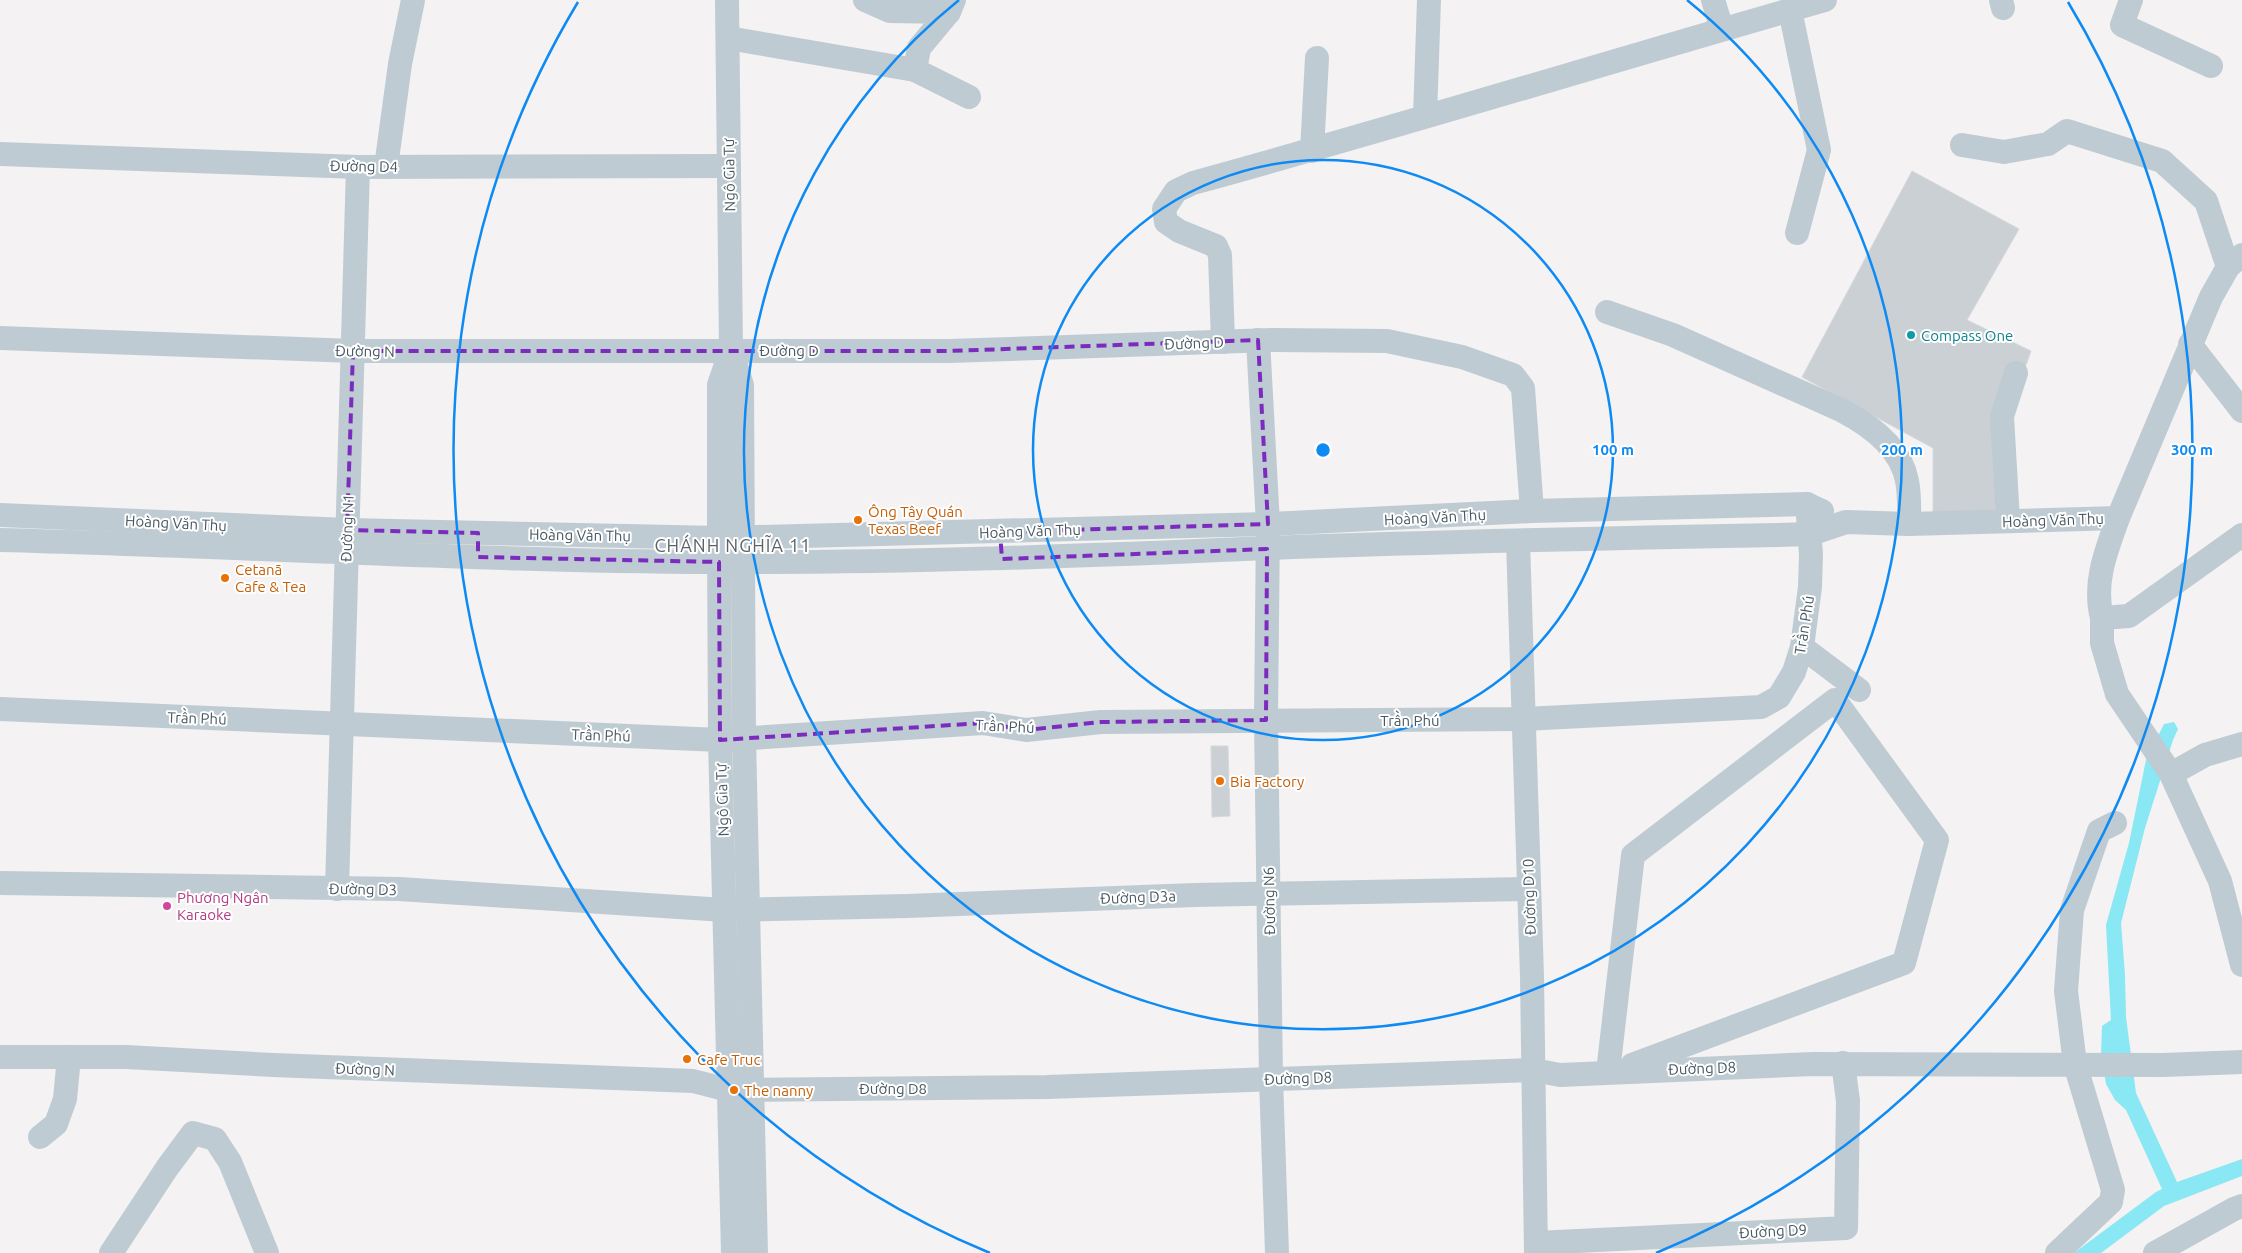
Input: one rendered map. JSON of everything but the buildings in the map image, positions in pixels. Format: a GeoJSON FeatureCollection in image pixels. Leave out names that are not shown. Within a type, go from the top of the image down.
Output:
{"type":"FeatureCollection","features":[{"type":"Feature","properties":{"kind":"street"},"geometry":{"type":"LineString","coordinates":[[386,167],[400,64],[413,0]]}},
{"type":"Feature","properties":{"kind":"street","name":"Ngô Gia Tự"},"geometry":{"type":"LineString","coordinates":[[728,0],[731,350],[742,385],[744,538],[744,739],[736,910],[740,1090],[733,1253]]}},
{"type":"Feature","properties":{"kind":"street"},"geometry":{"type":"LineString","coordinates":[[865,0],[890,11],[951,6]]}},
{"type":"Feature","properties":{"kind":"street"},"geometry":{"type":"LineString","coordinates":[[1425,116],[1429,0]]}},
{"type":"Feature","properties":{"kind":"street"},"geometry":{"type":"LineString","coordinates":[[1713,0],[1722,30]]}},
{"type":"Feature","properties":{"kind":"street"},"geometry":{"type":"LineString","coordinates":[[1223,342],[1220,255],[1216,246],[1179,231],[1166,222],[1164,209],[1176,191],[1193,183],[1312,151],[1425,116],[1825,0]]}},
{"type":"Feature","properties":{"kind":"street"},"geometry":{"type":"LineString","coordinates":[[2130,0],[2122,25],[2211,66]]}},
{"type":"Feature","properties":{"kind":"street"},"geometry":{"type":"LineString","coordinates":[[915,70],[919,48],[951,6]]}},
{"type":"Feature","properties":{"kind":"street"},"geometry":{"type":"LineString","coordinates":[[1790,10],[1819,150],[1798,232]]}},
{"type":"Feature","properties":{"kind":"street"},"geometry":{"type":"LineString","coordinates":[[728,38],[915,70],[969,97]]}},
{"type":"Feature","properties":{"kind":"street"},"geometry":{"type":"LineString","coordinates":[[1312,151],[1317,58]]}},
{"type":"Feature","properties":{"kind":"street"},"geometry":{"type":"LineString","coordinates":[[1962,146],[2004,152],[2048,144],[2067,131],[2162,161],[2206,201],[2235,261]]}},
{"type":"Feature","properties":{"kind":"street","name":"Đường D4"},"geometry":{"type":"LineString","coordinates":[[0,154],[358,167],[729,166]]}},
{"type":"Feature","properties":{"kind":"street","name":"Đường N1"},"geometry":{"type":"LineString","coordinates":[[337,888],[358,167]]}},
{"type":"Feature","properties":{"kind":"street","name":"Hoàng Văn Thụ"},"geometry":{"type":"LineString","coordinates":[[0,515],[99,519],[347,554],[719,562],[1002,559],[1583,538],[1810,534],[1846,522],[1909,524],[2118,518],[2211,297],[2235,261]]}},
{"type":"Feature","properties":{"kind":"street"},"geometry":{"type":"LineString","coordinates":[[1607,312],[1673,335],[1718,354],[1841,410],[1867,425],[1885,441],[1904,470],[1908,492],[1909,524]]}},
{"type":"Feature","properties":{"kind":"street","name":"Đường N"},"geometry":{"type":"LineString","coordinates":[[0,338],[354,351],[731,350]]}},
{"type":"Feature","properties":{"kind":"street","name":"Đường D"},"geometry":{"type":"LineString","coordinates":[[731,350],[949,351],[1258,340],[1387,341],[1462,357],[1513,375],[1523,388],[1532,511]]}},
{"type":"Feature","properties":{"kind":"street","name":"Đường N6"},"geometry":{"type":"LineString","coordinates":[[1258,340],[1268,524],[1266,720],[1271,1079],[1277,1253]]}},
{"type":"Feature","properties":{"kind":"street"},"geometry":{"type":"LineString","coordinates":[[2190,344],[2242,411]]}},
{"type":"Feature","properties":{"kind":"street","name":"Ngô Gia Tự"},"geometry":{"type":"LineString","coordinates":[[731,350],[719,385],[720,740],[736,910]]}},
{"type":"Feature","properties":{"kind":"street"},"geometry":{"type":"LineString","coordinates":[[2008,521],[2002,416],[2016,373]]}},
{"type":"Feature","properties":{"kind":"street","name":"Hoàng Văn Thụ"},"geometry":{"type":"LineString","coordinates":[[0,540],[98,542],[212,535],[347,530],[719,538],[882,536],[1268,524],[1423,518],[1532,511],[1807,504],[1846,522]]}},
{"type":"Feature","properties":{"kind":"street","name":"Trần Phú"},"geometry":{"type":"LineString","coordinates":[[0,709],[720,740],[984,723],[1026,730],[1101,722],[1523,719],[1761,707],[1772,702],[1783,690],[1794,672],[1802,648],[1810,587],[1810,534],[1807,504]]}},
{"type":"Feature","properties":{"kind":"street"},"geometry":{"type":"LineString","coordinates":[[1582,511],[1583,538]]}},
{"type":"Feature","properties":{"kind":"street"},"geometry":{"type":"LineString","coordinates":[[1423,518],[1424,544]]}},
{"type":"Feature","properties":{"kind":"street"},"geometry":{"type":"LineString","coordinates":[[2118,518],[2102,562],[2098,602],[2102,618],[2102,643],[2117,694],[2171,774],[2236,912],[2242,965]]}},
{"type":"Feature","properties":{"kind":"street"},"geometry":{"type":"LineString","coordinates":[[98,542],[99,519]]}},
{"type":"Feature","properties":{"kind":"street"},"geometry":{"type":"LineString","coordinates":[[1117,528],[1120,555]]}},
{"type":"Feature","properties":{"kind":"street"},"geometry":{"type":"LineString","coordinates":[[1000,532],[1002,559]]}},
{"type":"Feature","properties":{"kind":"street"},"geometry":{"type":"LineString","coordinates":[[478,533],[478,557]]}},
{"type":"Feature","properties":{"kind":"street"},"geometry":{"type":"LineString","coordinates":[[579,535],[579,560]]}},
{"type":"Feature","properties":{"kind":"street"},"geometry":{"type":"LineString","coordinates":[[2102,618],[2129,616],[2242,535]]}},
{"type":"Feature","properties":{"kind":"street"},"geometry":{"type":"LineString","coordinates":[[882,536],[882,560]]}},
{"type":"Feature","properties":{"kind":"street","name":"Đường D10"},"geometry":{"type":"LineString","coordinates":[[1518,541],[1529,889],[1534,1250]]}},
{"type":"Feature","properties":{"kind":"street"},"geometry":{"type":"LineString","coordinates":[[1802,648],[1859,690]]}},
{"type":"Feature","properties":{"kind":"street"},"geometry":{"type":"LineString","coordinates":[[1835,700],[1937,840],[1904,963],[1610,1072],[1633,855],[1835,700]]}},
{"type":"Feature","properties":{"kind":"street"},"geometry":{"type":"LineString","coordinates":[[2171,774],[2205,755],[2242,744]]}},
{"type":"Feature","properties":{"kind":"street"},"geometry":{"type":"LineString","coordinates":[[2057,1253],[2111,1202],[2113,1190],[2085,1064],[2066,991],[2072,910],[2100,831],[2115,823]]}},
{"type":"Feature","properties":{"kind":"street","name":"Đường D3"},"geometry":{"type":"LineString","coordinates":[[0,883],[399,890],[736,910]]}},
{"type":"Feature","properties":{"kind":"street","name":"Đường D3a"},"geometry":{"type":"LineString","coordinates":[[736,910],[1269,894],[1529,889]]}},
{"type":"Feature","properties":{"kind":"street"},"geometry":{"type":"LineString","coordinates":[[40,1137],[56,1124],[65,1098],[69,1057]]}},
{"type":"Feature","properties":{"kind":"street","name":"Đường N"},"geometry":{"type":"LineString","coordinates":[[1,1059],[126,1057],[273,1065],[693,1081],[740,1090]]}},
{"type":"Feature","properties":{"kind":"street","name":"Đường D8"},"geometry":{"type":"LineString","coordinates":[[740,1090],[1047,1087],[1533,1070],[1560,1075],[1843,1063],[2163,1065],[2242,1062]]}},
{"type":"Feature","properties":{"kind":"street","name":"Đường D9"},"geometry":{"type":"LineString","coordinates":[[1534,1250],[1846,1228],[1848,1101],[1843,1063]]}},
{"type":"Feature","properties":{"kind":"street","name":"Ngô Gia Tự"},"geometry":{"type":"LineString","coordinates":[[740,1090],[756,1253]]}},
{"type":"Feature","properties":{"kind":"street"},"geometry":{"type":"LineString","coordinates":[[112,1253],[167,1168],[193,1133],[215,1138],[230,1162],[267,1253]]}},
{"type":"Feature","properties":{"kind":"street"},"geometry":{"type":"LineString","coordinates":[[2155,1253],[2234,1208],[2242,1206]]}},
{"type":"Feature","properties":{"kind":"highlighted area"},"geometry":{"type":"Polygon","coordinates":[[[1258,340],[1268,524],[1000,532],[1002,559],[1267,549],[1266,720],[1101,722],[1026,730],[983,723],[720,740],[719,562],[478,557],[478,533],[347,530],[353,351],[949,351],[1258,340]]]}},
{"type":"Feature","properties":{"kind":"water"},"geometry":{"type":"Polygon","coordinates":[[[2174,722],[2178,729],[2145,828],[2121,923],[2126,1017],[2136,1093],[2177,1182],[2242,1159],[2242,1176],[2164,1206],[2101,1253],[2074,1253],[2162,1189],[2126,1110],[2115,1100],[2106,1084],[2101,1054],[2102,1026],[2111,1020],[2106,925],[2129,843],[2146,760],[2164,724],[2174,722]]]}},
{"type":"Feature","properties":{"kind":"place","name":"Compass One"},"geometry":{"type":"Point","coordinates":[1911,335]}},
{"type":"Feature","properties":{"kind":"place","name":"Ông Tây Quán Texas Beef"},"geometry":{"type":"Point","coordinates":[858,520]}},
{"type":"Feature","properties":{"kind":"place","name":"Cetanā Cafe & Tea"},"geometry":{"type":"Point","coordinates":[225,578]}},
{"type":"Feature","properties":{"kind":"place","name":"Bia Factory"},"geometry":{"type":"Point","coordinates":[1220,781]}},
{"type":"Feature","properties":{"kind":"place","name":"Phương Ngân Karaoke"},"geometry":{"type":"Point","coordinates":[167,906]}},
{"type":"Feature","properties":{"kind":"place","name":"Cafe Truc"},"geometry":{"type":"Point","coordinates":[687,1059]}},
{"type":"Feature","properties":{"kind":"place","name":"The nanny"},"geometry":{"type":"Point","coordinates":[734,1090]}},
{"type":"Feature","properties":{"kind":"district","name":"CHÁNH NGHĨA 11"},"geometry":{"type":"Point","coordinates":[733,545]}}]}
